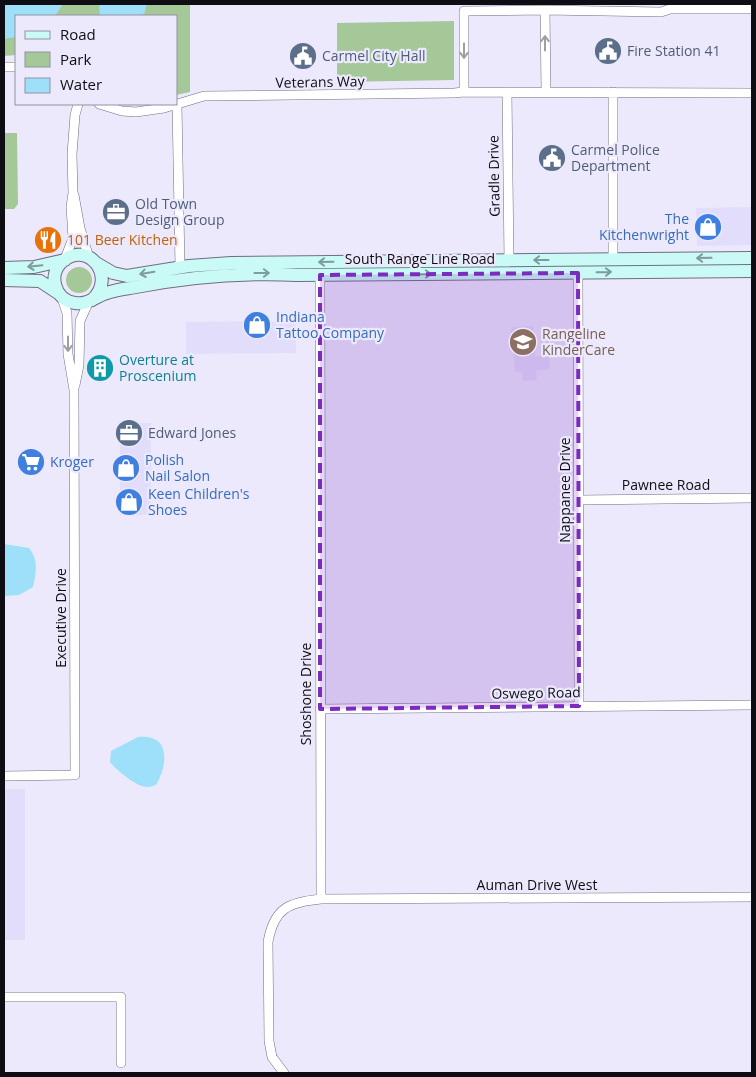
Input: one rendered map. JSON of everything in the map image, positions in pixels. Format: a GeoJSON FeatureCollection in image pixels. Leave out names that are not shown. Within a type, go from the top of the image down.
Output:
{"type":"FeatureCollection","features":[{"type":"Feature","properties":{"kind":"main road"},"geometry":{"type":"LineString","coordinates":[[4,268],[34,267],[79,255],[92,260],[102,272],[103,278],[100,290],[91,300],[78,304],[67,301],[40,281],[4,280]]}},
{"type":"Feature","properties":{"kind":"main road","name":"South Range Line Road"},"geometry":{"type":"LineString","coordinates":[[92,260],[107,270],[122,276],[231,263],[752,258]]}},
{"type":"Feature","properties":{"kind":"main road"},"geometry":{"type":"LineString","coordinates":[[60,295],[54,279],[59,265],[65,259]]}},
{"type":"Feature","properties":{"kind":"main road","name":"South Range Line Road"},"geometry":{"type":"LineString","coordinates":[[91,300],[116,290],[204,276],[265,273],[320,275],[752,271]]}},
{"type":"Feature","properties":{"kind":"street"},"geometry":{"type":"LineString","coordinates":[[464,92],[464,11],[507,7],[545,10],[661,12],[670,9],[752,8]]}},
{"type":"Feature","properties":{"kind":"street"},"geometry":{"type":"LineString","coordinates":[[545,10],[546,91],[661,92],[674,94],[752,93]]}},
{"type":"Feature","properties":{"kind":"street","name":"Veterans Way"},"geometry":{"type":"LineString","coordinates":[[178,105],[204,96],[454,94],[464,92],[546,91]]}},
{"type":"Feature","properties":{"kind":"street","name":"Gradle Drive"},"geometry":{"type":"LineString","coordinates":[[507,92],[509,260]]}},
{"type":"Feature","properties":{"kind":"street"},"geometry":{"type":"LineString","coordinates":[[613,92],[613,260]]}},
{"type":"Feature","properties":{"kind":"street"},"geometry":{"type":"LineString","coordinates":[[65,259],[73,238],[71,207],[73,194],[73,137],[78,105]]}},
{"type":"Feature","properties":{"kind":"street","name":"Veterans Way"},"geometry":{"type":"LineString","coordinates":[[102,105],[122,111],[136,112],[177,105]]}},
{"type":"Feature","properties":{"kind":"street"},"geometry":{"type":"LineString","coordinates":[[177,105],[180,268]]}},
{"type":"Feature","properties":{"kind":"street"},"geometry":{"type":"LineString","coordinates":[[73,194],[80,228],[92,260]]}},
{"type":"Feature","properties":{"kind":"street","name":"Nappanee Drive"},"geometry":{"type":"LineString","coordinates":[[578,273],[579,706]]}},
{"type":"Feature","properties":{"kind":"street","name":"Shoshone Drive"},"geometry":{"type":"LineString","coordinates":[[320,275],[321,899]]}},
{"type":"Feature","properties":{"kind":"street","name":"Executive Drive"},"geometry":{"type":"LineString","coordinates":[[4,776],[74,775],[74,390],[68,354],[67,313],[60,295]]}},
{"type":"Feature","properties":{"kind":"street","name":"Executive Drive"},"geometry":{"type":"LineString","coordinates":[[74,390],[79,365],[80,321],[91,300]]}},
{"type":"Feature","properties":{"kind":"street","name":"Pawnee Road"},"geometry":{"type":"LineString","coordinates":[[579,500],[752,498]]}},
{"type":"Feature","properties":{"kind":"street","name":"Oswego Road"},"geometry":{"type":"LineString","coordinates":[[320,710],[752,705]]}},
{"type":"Feature","properties":{"kind":"street","name":"Auman Drive West"},"geometry":{"type":"LineString","coordinates":[[321,899],[752,897]]}},
{"type":"Feature","properties":{"kind":"street"},"geometry":{"type":"LineString","coordinates":[[284,1073],[272,1058],[269,1041],[268,942],[270,929],[275,918],[287,906],[321,899]]}},
{"type":"Feature","properties":{"kind":"street"},"geometry":{"type":"LineString","coordinates":[[4,997],[121,997],[121,1063]]}},
{"type":"Feature","properties":{"kind":"highlighted area"},"geometry":{"type":"Polygon","coordinates":[[[578,273],[579,706],[320,709],[320,275],[578,273]]]}},
{"type":"Feature","properties":{"kind":"shaded area"},"geometry":{"type":"Polygon","coordinates":[[[752,207],[752,245],[697,246],[696,208],[752,207]]]}},
{"type":"Feature","properties":{"kind":"shaded area"},"geometry":{"type":"Polygon","coordinates":[[[296,321],[296,353],[186,354],[186,322],[296,321]]]}},
{"type":"Feature","properties":{"kind":"shaded area","name":"Rangeline KinderCare"},"geometry":{"type":"Polygon","coordinates":[[[533,326],[535,356],[549,356],[550,369],[536,371],[537,380],[523,381],[522,372],[515,372],[511,327],[533,326]]]}},
{"type":"Feature","properties":{"kind":"shaded area"},"geometry":{"type":"Polygon","coordinates":[[[120,423],[151,423],[151,515],[120,515],[120,423]]]}},
{"type":"Feature","properties":{"kind":"shaded area"},"geometry":{"type":"Polygon","coordinates":[[[4,789],[25,789],[25,940],[4,940],[4,789]]]}},
{"type":"Feature","properties":{"kind":"green space"},"geometry":{"type":"Polygon","coordinates":[[[4,4],[190,4],[190,92],[178,95],[178,15],[15,15],[15,55],[4,56],[4,4]]]}},
{"type":"Feature","properties":{"kind":"green space"},"geometry":{"type":"Polygon","coordinates":[[[454,21],[454,80],[337,82],[337,23],[454,21]]]}},
{"type":"Feature","properties":{"kind":"green space"},"geometry":{"type":"Polygon","coordinates":[[[4,133],[17,133],[18,204],[14,209],[4,209],[4,133]]]}},
{"type":"Feature","properties":{"kind":"green space"},"geometry":{"type":"Polygon","coordinates":[[[79,267],[88,271],[92,280],[88,289],[79,293],[70,289],[66,280],[70,271],[79,267]]]}},
{"type":"Feature","properties":{"kind":"water"},"geometry":{"type":"Polygon","coordinates":[[[4,4],[63,4],[56,15],[15,15],[15,37],[4,39],[4,4]]]}},
{"type":"Feature","properties":{"kind":"water"},"geometry":{"type":"Polygon","coordinates":[[[99,4],[147,4],[144,14],[100,15],[99,4]]]}},
{"type":"Feature","properties":{"kind":"water"},"geometry":{"type":"Polygon","coordinates":[[[4,544],[29,548],[34,557],[36,571],[33,587],[19,595],[4,596],[4,544]]]}},
{"type":"Feature","properties":{"kind":"water"},"geometry":{"type":"Polygon","coordinates":[[[138,737],[149,737],[156,740],[164,752],[163,768],[156,785],[147,787],[132,781],[110,762],[111,751],[138,737]]]}},
{"type":"Feature","properties":{"kind":"place","name":"Fire Station 41"},"geometry":{"type":"Point","coordinates":[608,51]}},
{"type":"Feature","properties":{"kind":"place","name":"Carmel City Hall"},"geometry":{"type":"Point","coordinates":[303,56]}},
{"type":"Feature","properties":{"kind":"place","name":"Carmel Police Department"},"geometry":{"type":"Point","coordinates":[552,158]}},
{"type":"Feature","properties":{"kind":"place","name":"Old Town Design Group"},"geometry":{"type":"Point","coordinates":[116,212]}},
{"type":"Feature","properties":{"kind":"place","name":"The Kitchenwright"},"geometry":{"type":"Point","coordinates":[708,227]}},
{"type":"Feature","properties":{"kind":"place","name":"101 Beer Kitchen"},"geometry":{"type":"Point","coordinates":[48,240]}},
{"type":"Feature","properties":{"kind":"place","name":"Indiana Tattoo Company"},"geometry":{"type":"Point","coordinates":[257,325]}},
{"type":"Feature","properties":{"kind":"place","name":"Rangeline KinderCare"},"geometry":{"type":"Point","coordinates":[523,342]}},
{"type":"Feature","properties":{"kind":"place","name":"Overture at Proscenium"},"geometry":{"type":"Point","coordinates":[100,368]}},
{"type":"Feature","properties":{"kind":"place","name":"Edward Jones"},"geometry":{"type":"Point","coordinates":[129,433]}},
{"type":"Feature","properties":{"kind":"place","name":"Kroger"},"geometry":{"type":"Point","coordinates":[31,462]}},
{"type":"Feature","properties":{"kind":"place","name":"Polish Nail Salon"},"geometry":{"type":"Point","coordinates":[126,468]}},
{"type":"Feature","properties":{"kind":"place","name":"Keen Children's Shoes"},"geometry":{"type":"Point","coordinates":[129,502]}}]}
